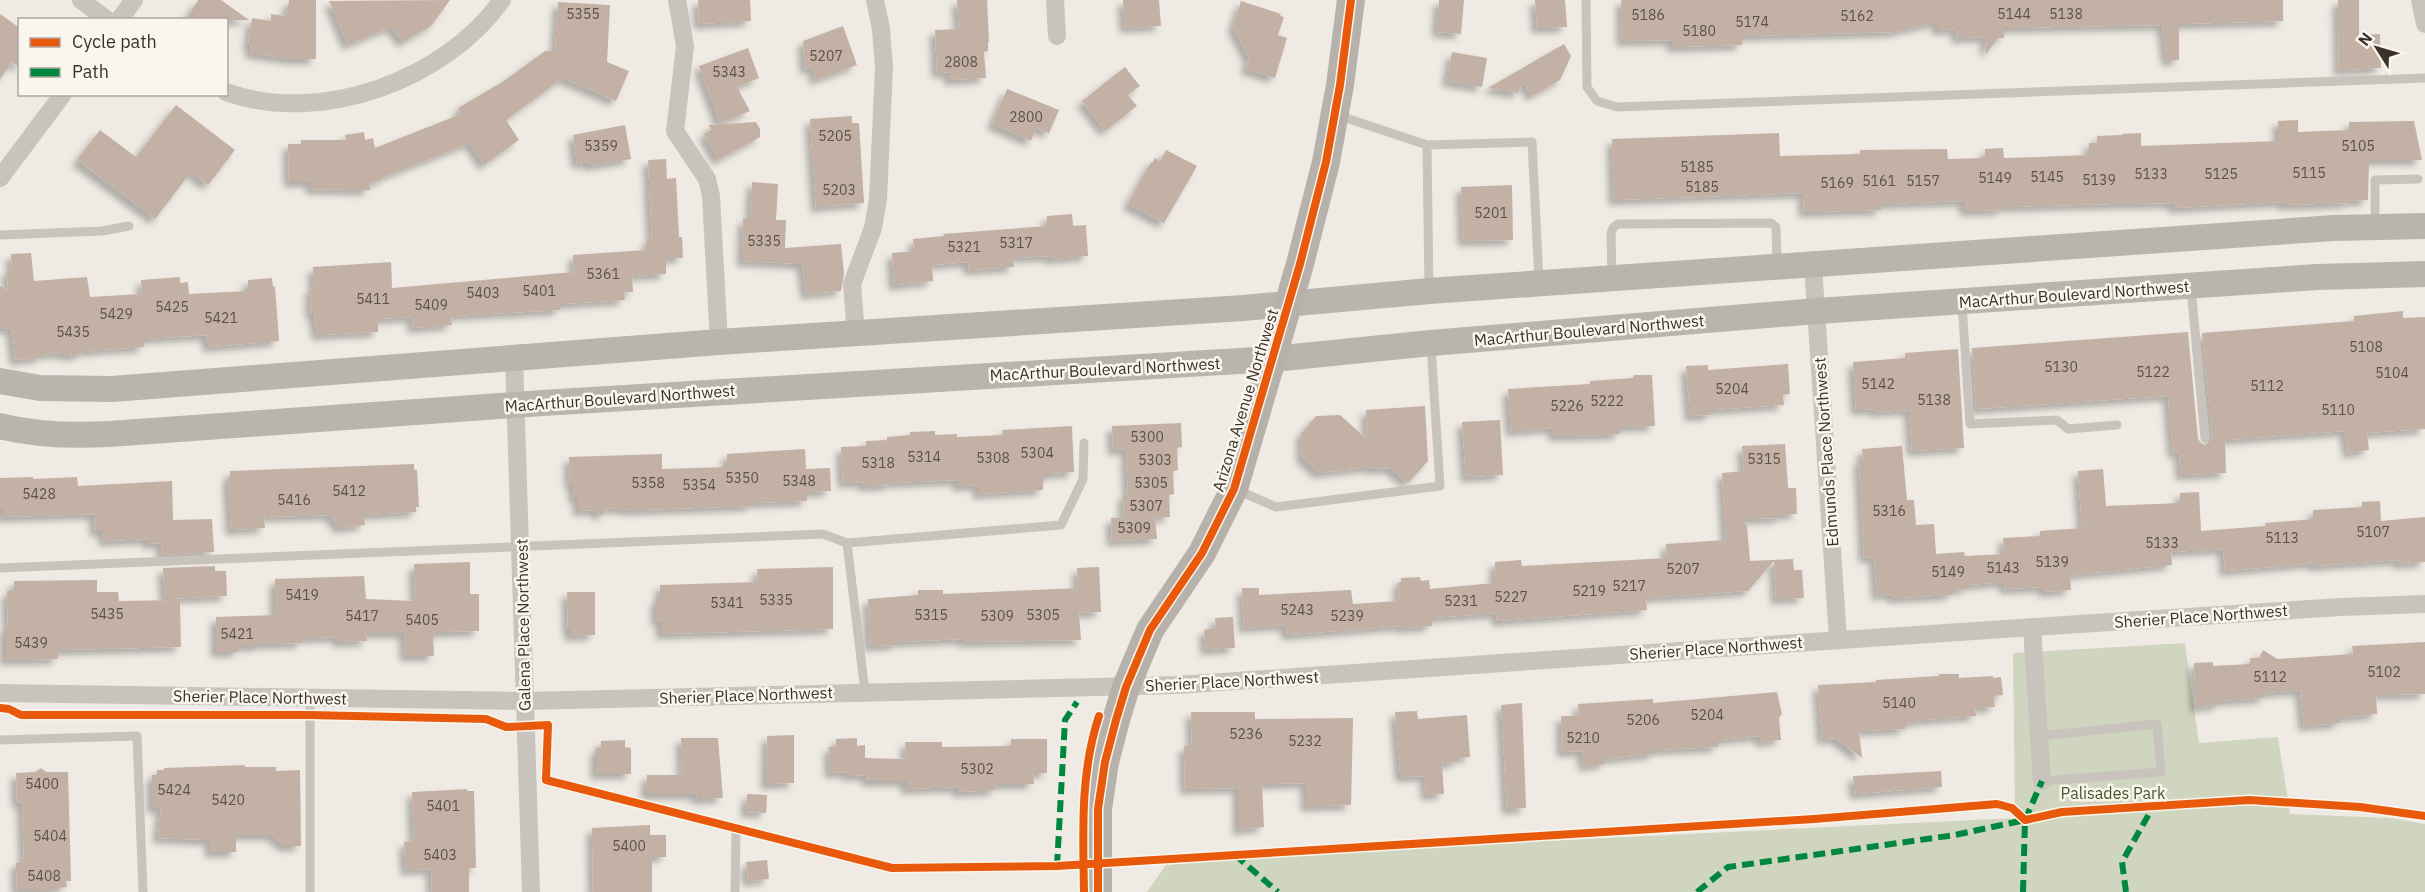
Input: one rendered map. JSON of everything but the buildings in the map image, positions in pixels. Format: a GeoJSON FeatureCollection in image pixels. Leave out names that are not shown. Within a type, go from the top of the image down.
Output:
{"type":"FeatureCollection","features":[{"type":"Feature","properties":{"kind":"main road","name":"Arizona Avenue Northwest"},"geometry":{"type":"LineString","coordinates":[[1098,892],[1097,831],[1101,786],[1110,742],[1126,687],[1154,622],[1202,553],[1234,489],[1303,253],[1326,162],[1351,0]]}},
{"type":"Feature","properties":{"kind":"main road"},"geometry":{"type":"LineString","coordinates":[[0,381],[40,388],[112,388],[719,342],[1243,308],[1429,291],[2374,226],[2425,226]]}},
{"type":"Feature","properties":{"kind":"main road","name":"MacArthur Boulevard Northwest"},"geometry":{"type":"LineString","coordinates":[[0,426],[27,432],[84,436],[515,405],[1273,359],[1431,343],[1817,311],[2317,278],[2425,274]]}},
{"type":"Feature","properties":{"kind":"street"},"geometry":{"type":"LineString","coordinates":[[81,0],[104,18]]}},
{"type":"Feature","properties":{"kind":"street"},"geometry":{"type":"LineString","coordinates":[[120,18],[134,0]]}},
{"type":"Feature","properties":{"kind":"street"},"geometry":{"type":"LineString","coordinates":[[228,92],[256,99],[305,102],[346,97],[385,87],[412,76],[455,50],[479,29],[502,0]]}},
{"type":"Feature","properties":{"kind":"street"},"geometry":{"type":"LineString","coordinates":[[677,0],[685,46],[675,131],[707,179],[711,196],[719,342]]}},
{"type":"Feature","properties":{"kind":"street"},"geometry":{"type":"LineString","coordinates":[[856,334],[852,284],[873,228],[878,199],[884,75],[882,41],[875,0]]}},
{"type":"Feature","properties":{"kind":"street"},"geometry":{"type":"LineString","coordinates":[[1055,0],[1057,36]]}},
{"type":"Feature","properties":{"kind":"street"},"geometry":{"type":"LineString","coordinates":[[2420,0],[2425,24]]}},
{"type":"Feature","properties":{"kind":"street"},"geometry":{"type":"LineString","coordinates":[[0,178],[62,96]]}},
{"type":"Feature","properties":{"kind":"street","name":"Edmunds Place Northwest"},"geometry":{"type":"LineString","coordinates":[[1814,266],[1838,639]]}},
{"type":"Feature","properties":{"kind":"street","name":"Galena Place Northwest"},"geometry":{"type":"LineString","coordinates":[[514,357],[531,892]]}},
{"type":"Feature","properties":{"kind":"street","name":"Sherier Place Northwest"},"geometry":{"type":"LineString","coordinates":[[0,693],[526,701],[1177,686],[1838,639],[2341,607],[2425,604]]}},
{"type":"Feature","properties":{"kind":"street"},"geometry":{"type":"LineString","coordinates":[[2032,627],[2042,781]]}},
{"type":"Feature","properties":{"kind":"lane"},"geometry":{"type":"LineString","coordinates":[[1586,0],[1587,87],[1597,101],[1617,107],[2425,78]]}},
{"type":"Feature","properties":{"kind":"lane"},"geometry":{"type":"LineString","coordinates":[[1335,114],[1427,145],[1532,142],[1539,284]]}},
{"type":"Feature","properties":{"kind":"lane"},"geometry":{"type":"LineString","coordinates":[[1427,145],[1429,291]]}},
{"type":"Feature","properties":{"kind":"lane"},"geometry":{"type":"LineString","coordinates":[[2374,226],[2375,180],[2418,179]]}},
{"type":"Feature","properties":{"kind":"lane"},"geometry":{"type":"LineString","coordinates":[[1612,279],[1611,234],[1613,228],[1618,224],[1771,224],[1776,227],[1777,267]]}},
{"type":"Feature","properties":{"kind":"lane"},"geometry":{"type":"LineString","coordinates":[[0,235],[102,231],[129,226]]}},
{"type":"Feature","properties":{"kind":"lane"},"geometry":{"type":"LineString","coordinates":[[2190,286],[2205,438]]}},
{"type":"Feature","properties":{"kind":"lane"},"geometry":{"type":"LineString","coordinates":[[1962,302],[1970,424],[2057,420],[2068,429],[2117,425]]}},
{"type":"Feature","properties":{"kind":"lane"},"geometry":{"type":"LineString","coordinates":[[1234,489],[1276,507],[1440,486],[1431,343]]}},
{"type":"Feature","properties":{"kind":"lane"},"geometry":{"type":"LineString","coordinates":[[0,568],[824,534],[847,543],[1061,525],[1083,480],[1084,443]]}},
{"type":"Feature","properties":{"kind":"lane"},"geometry":{"type":"LineString","coordinates":[[847,543],[865,692]]}},
{"type":"Feature","properties":{"kind":"lane"},"geometry":{"type":"LineString","coordinates":[[310,698],[310,892]]}},
{"type":"Feature","properties":{"kind":"lane"},"geometry":{"type":"LineString","coordinates":[[2039,736],[2157,724],[2161,772],[2042,781]]}},
{"type":"Feature","properties":{"kind":"lane"},"geometry":{"type":"LineString","coordinates":[[0,740],[137,736],[143,892]]}},
{"type":"Feature","properties":{"kind":"lane"},"geometry":{"type":"LineString","coordinates":[[735,892],[736,830]]}},
{"type":"Feature","properties":{"kind":"green space","name":"Palisades Park"},"geometry":{"type":"Polygon","coordinates":[[[2185,643],[2199,743],[2278,737],[2290,814],[2390,818],[2425,824],[2425,892],[1147,892],[1166,865],[1229,859],[2015,818],[2013,653],[2185,643]]]}},
{"type":"Feature","properties":{"kind":"marked path"},"geometry":{"type":"LineString","coordinates":[[1057,866],[1065,720],[1077,702]]}},
{"type":"Feature","properties":{"kind":"marked path"},"geometry":{"type":"LineString","coordinates":[[2023,892],[2025,820],[2042,781]]}},
{"type":"Feature","properties":{"kind":"marked path"},"geometry":{"type":"LineString","coordinates":[[2126,892],[2122,862],[2154,805]]}},
{"type":"Feature","properties":{"kind":"marked path"},"geometry":{"type":"LineString","coordinates":[[1697,892],[1728,867],[1955,835],[2025,820]]}},
{"type":"Feature","properties":{"kind":"marked path"},"geometry":{"type":"LineString","coordinates":[[1235,855],[1278,892]]}},
{"type":"Feature","properties":{"kind":"cycle path"},"geometry":{"type":"LineString","coordinates":[[1098,892],[1098,809],[1105,762],[1116,720],[1126,687],[1150,630],[1202,553],[1234,489],[1300,264],[1326,162],[1340,85],[1351,0]]}},
{"type":"Feature","properties":{"kind":"cycle path"},"geometry":{"type":"LineString","coordinates":[[0,708],[9,709],[21,715],[309,715],[486,719],[506,727],[548,725],[546,780],[892,868],[1057,866],[1814,819],[1997,804],[2012,808],[2025,820],[2062,812],[2249,800],[2360,807],[2425,816]]}},
{"type":"Feature","properties":{"kind":"cycle path"},"geometry":{"type":"LineString","coordinates":[[1084,892],[1084,803],[1088,759],[1099,716]]}}]}
